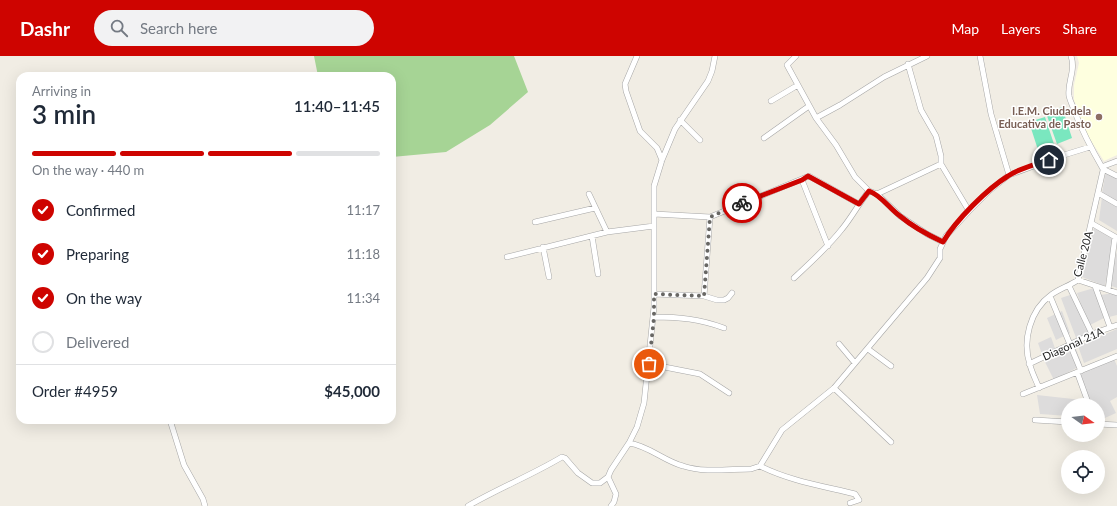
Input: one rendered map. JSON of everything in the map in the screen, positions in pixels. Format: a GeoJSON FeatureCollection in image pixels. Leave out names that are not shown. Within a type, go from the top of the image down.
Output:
{"type":"FeatureCollection","features":[{"type":"Feature","properties":{"kind":"street"},"geometry":{"type":"LineString","coordinates":[[637,56],[627,80],[626,91],[640,131],[657,148],[662,160]]}},
{"type":"Feature","properties":{"kind":"street"},"geometry":{"type":"LineString","coordinates":[[468,506],[562,457],[565,458],[578,473],[592,483],[600,483],[608,477],[629,443],[637,427],[644,403],[654,317],[654,186],[662,160],[680,120],[708,81],[715,56]]}},
{"type":"Feature","properties":{"kind":"street"},"geometry":{"type":"LineString","coordinates":[[796,56],[787,65],[816,118],[836,145],[855,177],[869,191],[877,194],[900,216],[927,234],[943,242]]}},
{"type":"Feature","properties":{"kind":"street"},"geometry":{"type":"LineString","coordinates":[[816,118],[840,105],[884,76],[927,56]]}},
{"type":"Feature","properties":{"kind":"street"},"geometry":{"type":"LineString","coordinates":[[980,56],[991,114],[1009,175]]}},
{"type":"Feature","properties":{"kind":"street"},"geometry":{"type":"LineString","coordinates":[[1071,56],[1074,64],[1069,86],[1069,95],[1080,125],[1090,147],[1104,169],[1117,176]]}},
{"type":"Feature","properties":{"kind":"street"},"geometry":{"type":"LineString","coordinates":[[908,64],[922,110],[936,136],[941,156],[941,164],[968,210]]}},
{"type":"Feature","properties":{"kind":"street"},"geometry":{"type":"LineString","coordinates":[[770,101],[798,85]]}},
{"type":"Feature","properties":{"kind":"street"},"geometry":{"type":"LineString","coordinates":[[764,138],[809,106]]}},
{"type":"Feature","properties":{"kind":"street"},"geometry":{"type":"LineString","coordinates":[[680,120],[700,140]]}},
{"type":"Feature","properties":{"kind":"street"},"geometry":{"type":"LineString","coordinates":[[629,443],[652,451],[668,461],[684,467],[702,470],[751,469],[760,466],[782,430],[834,388],[927,278],[940,258],[940,249],[943,242],[968,210],[1009,175],[1056,157],[1090,147]]}},
{"type":"Feature","properties":{"kind":"street"},"geometry":{"type":"LineString","coordinates":[[1104,169],[1104,166],[1117,161]]}},
{"type":"Feature","properties":{"kind":"street"},"geometry":{"type":"LineString","coordinates":[[877,194],[941,164]]}},
{"type":"Feature","properties":{"kind":"street","name":"Calle 20A"},"geometry":{"type":"LineString","coordinates":[[1039,388],[1029,364],[1027,345],[1031,322],[1037,310],[1050,296],[1078,280],[1104,169]]}},
{"type":"Feature","properties":{"kind":"street"},"geometry":{"type":"LineString","coordinates":[[654,214],[710,217],[739,204],[802,180],[808,176],[859,204]]}},
{"type":"Feature","properties":{"kind":"street"},"geometry":{"type":"LineString","coordinates":[[802,180],[828,246]]}},
{"type":"Feature","properties":{"kind":"street"},"geometry":{"type":"LineString","coordinates":[[794,278],[828,246],[843,228],[869,191]]}},
{"type":"Feature","properties":{"kind":"street"},"geometry":{"type":"LineString","coordinates":[[1098,193],[1117,204]]}},
{"type":"Feature","properties":{"kind":"street"},"geometry":{"type":"LineString","coordinates":[[589,194],[607,232]]}},
{"type":"Feature","properties":{"kind":"street"},"geometry":{"type":"LineString","coordinates":[[535,222],[595,208]]}},
{"type":"Feature","properties":{"kind":"street"},"geometry":{"type":"LineString","coordinates":[[704,296],[710,217]]}},
{"type":"Feature","properties":{"kind":"street"},"geometry":{"type":"LineString","coordinates":[[1091,223],[1116,238],[1108,290]]}},
{"type":"Feature","properties":{"kind":"street"},"geometry":{"type":"LineString","coordinates":[[506,257],[607,232],[654,226]]}},
{"type":"Feature","properties":{"kind":"street"},"geometry":{"type":"LineString","coordinates":[[592,236],[598,274]]}},
{"type":"Feature","properties":{"kind":"street"},"geometry":{"type":"LineString","coordinates":[[543,247],[548,277]]}},
{"type":"Feature","properties":{"kind":"street"},"geometry":{"type":"LineString","coordinates":[[1078,280],[1117,293]]}},
{"type":"Feature","properties":{"kind":"street"},"geometry":{"type":"LineString","coordinates":[[1069,286],[1092,334]]}},
{"type":"Feature","properties":{"kind":"street"},"geometry":{"type":"LineString","coordinates":[[1095,286],[1110,327]]}},
{"type":"Feature","properties":{"kind":"street"},"geometry":{"type":"LineString","coordinates":[[654,294],[704,296],[724,300],[732,293]]}},
{"type":"Feature","properties":{"kind":"street"},"geometry":{"type":"LineString","coordinates":[[1050,296],[1071,344],[1087,398]]}},
{"type":"Feature","properties":{"kind":"street"},"geometry":{"type":"LineString","coordinates":[[654,317],[681,317],[707,321],[724,328]]}},
{"type":"Feature","properties":{"kind":"street","name":"Diagonal 21A"},"geometry":{"type":"LineString","coordinates":[[1029,364],[1092,334],[1117,325]]}},
{"type":"Feature","properties":{"kind":"street"},"geometry":{"type":"LineString","coordinates":[[839,344],[855,364]]}},
{"type":"Feature","properties":{"kind":"street"},"geometry":{"type":"LineString","coordinates":[[868,349],[891,366]]}},
{"type":"Feature","properties":{"kind":"street"},"geometry":{"type":"LineString","coordinates":[[1023,394],[1117,357]]}},
{"type":"Feature","properties":{"kind":"street"},"geometry":{"type":"LineString","coordinates":[[649,364],[700,374],[729,393]]}},
{"type":"Feature","properties":{"kind":"street"},"geometry":{"type":"LineString","coordinates":[[834,388],[891,442]]}},
{"type":"Feature","properties":{"kind":"street"},"geometry":{"type":"LineString","coordinates":[[1035,420],[1061,422]]}},
{"type":"Feature","properties":{"kind":"street"},"geometry":{"type":"LineString","coordinates":[[171,424],[184,465],[203,499],[205,506]]}},
{"type":"Feature","properties":{"kind":"street"},"geometry":{"type":"LineString","coordinates":[[1105,424],[1117,425]]}},
{"type":"Feature","properties":{"kind":"street"},"geometry":{"type":"LineString","coordinates":[[760,466],[801,481],[855,494],[859,500],[850,502]]}},
{"type":"Feature","properties":{"kind":"street"},"geometry":{"type":"LineString","coordinates":[[608,477],[616,494],[614,502],[611,506]]}},
{"type":"Feature","properties":{"kind":"shaded area","name":"I.E.M. Ciudadela Educativa de Pasto"},"geometry":{"type":"Polygon","coordinates":[[[1077,56],[1117,56],[1117,155],[1104,161],[1086,133],[1074,100],[1074,85],[1079,63],[1077,56]]]}},
{"type":"Feature","properties":{"kind":"shaded area"},"geometry":{"type":"Polygon","coordinates":[[[1106,171],[1117,177],[1117,202],[1102,193],[1106,171]]]}},
{"type":"Feature","properties":{"kind":"shaded area"},"geometry":{"type":"Polygon","coordinates":[[[1102,197],[1117,206],[1117,231],[1099,220],[1102,197]]]}},
{"type":"Feature","properties":{"kind":"shaded area"},"geometry":{"type":"Polygon","coordinates":[[[1094,228],[1114,239],[1105,286],[1082,277],[1094,228]]]}},
{"type":"Feature","properties":{"kind":"shaded area"},"geometry":{"type":"Polygon","coordinates":[[[1117,251],[1117,288],[1109,285],[1117,251]]]}},
{"type":"Feature","properties":{"kind":"shaded area"},"geometry":{"type":"Polygon","coordinates":[[[1094,288],[1104,318],[1088,326],[1092,336],[1078,343],[1061,298],[1076,293],[1083,311],[1077,293],[1094,288]]]}},
{"type":"Feature","properties":{"kind":"shaded area"},"geometry":{"type":"Polygon","coordinates":[[[1113,293],[1117,294],[1117,315],[1109,317],[1101,295],[1113,293]]]}},
{"type":"Feature","properties":{"kind":"shaded area"},"geometry":{"type":"Polygon","coordinates":[[[1062,311],[1070,333],[1056,340],[1047,318],[1062,311]]]}},
{"type":"Feature","properties":{"kind":"shaded area"},"geometry":{"type":"Polygon","coordinates":[[[1117,329],[1117,349],[1084,363],[1078,346],[1117,329]]]}},
{"type":"Feature","properties":{"kind":"shaded area"},"geometry":{"type":"Polygon","coordinates":[[[1051,337],[1057,354],[1044,360],[1038,343],[1051,337]]]}},
{"type":"Feature","properties":{"kind":"shaded area"},"geometry":{"type":"Polygon","coordinates":[[[1076,349],[1082,365],[1054,380],[1045,362],[1076,349]]]}},
{"type":"Feature","properties":{"kind":"shaded area"},"geometry":{"type":"Polygon","coordinates":[[[1114,359],[1117,366],[1117,397],[1110,401],[1116,413],[1105,418],[1105,398],[1089,398],[1078,375],[1114,359]]]}},
{"type":"Feature","properties":{"kind":"shaded area"},"geometry":{"type":"Polygon","coordinates":[[[1037,395],[1064,398],[1061,398],[1061,416],[1040,414],[1037,395]]]}},
{"type":"Feature","properties":{"kind":"green space"},"geometry":{"type":"Polygon","coordinates":[[[314,56],[514,56],[528,92],[490,125],[446,152],[396,157],[396,72],[317,72],[314,56]]]}},
{"type":"Feature","properties":{"kind":"green space"},"geometry":{"type":"Polygon","coordinates":[[[1062,107],[1072,138],[1057,144],[1046,113],[1062,107]]]}},
{"type":"Feature","properties":{"kind":"green space"},"geometry":{"type":"Polygon","coordinates":[[[1045,117],[1055,147],[1039,153],[1029,122],[1045,117]]]}},
{"type":"Feature","properties":{"kind":"way so far"},"geometry":{"type":"LineString","coordinates":[[649,364],[654,317],[654,294],[704,296],[710,217],[742,203]]}},
{"type":"Feature","properties":{"kind":"place","name":"I.E.M. Ciudadela Educativa de Pasto"},"geometry":{"type":"Point","coordinates":[1099,117]}},
{"type":"Feature","properties":{"kind":"route"},"geometry":{"type":"LineString","coordinates":[[742,203],[802,180],[808,176],[859,204],[869,191],[877,194],[900,216],[927,234],[943,242],[946,236],[968,210],[1009,175],[1049,160]]}}]}
